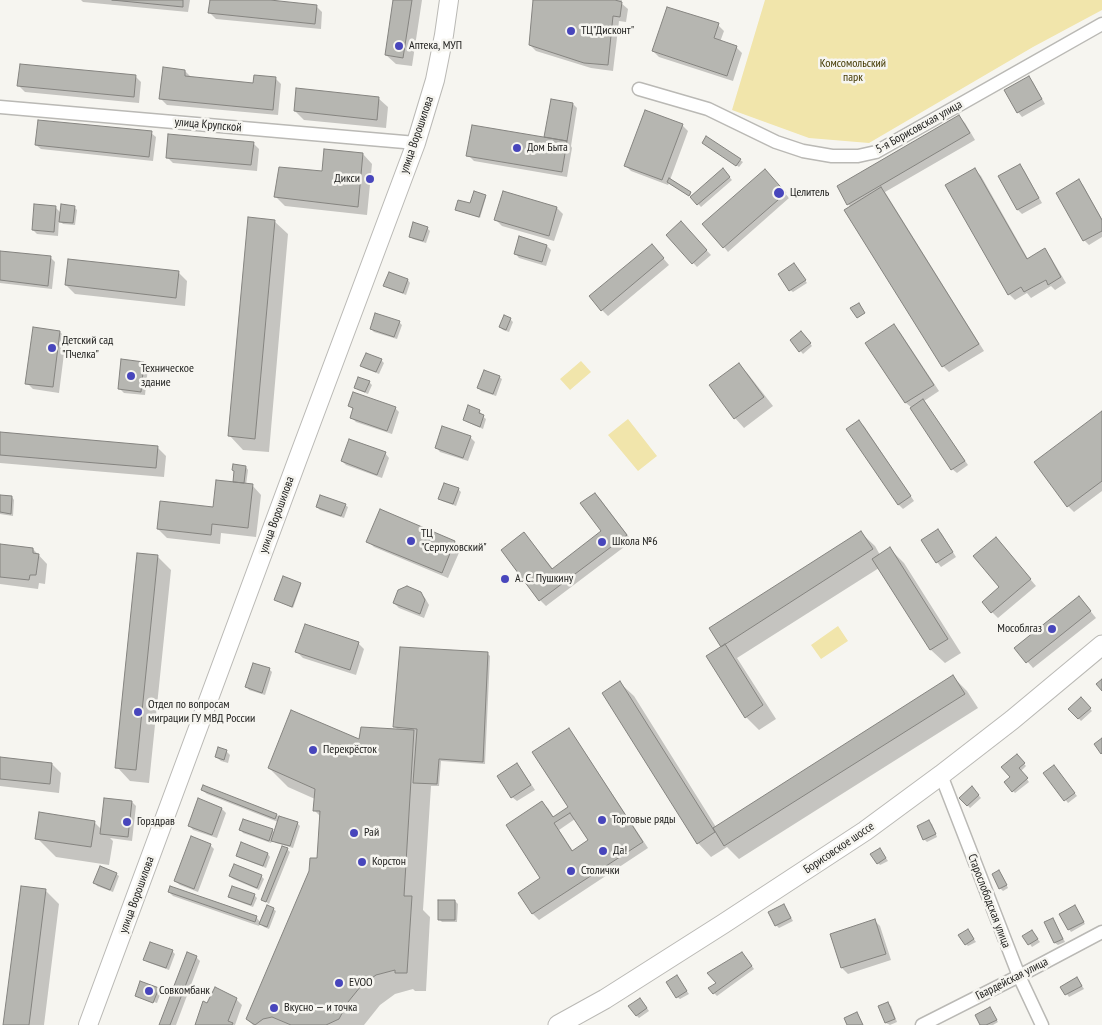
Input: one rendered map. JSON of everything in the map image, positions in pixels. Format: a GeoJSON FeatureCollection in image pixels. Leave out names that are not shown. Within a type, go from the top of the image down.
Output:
{"type":"FeatureCollection","features":[{"type":"Feature","properties":{"kind":"main road","name":"улица Ворошилова"},"geometry":{"type":"LineString","coordinates":[[88,1025],[416,143],[435,80],[449,0]]}},
{"type":"Feature","properties":{"kind":"main road","name":"Борисовское шоссе"},"geometry":{"type":"LineString","coordinates":[[558,1025],[605,999],[865,831],[1012,720],[1102,645]]}},
{"type":"Feature","properties":{"kind":"street","name":"5-я Борисовская улица"},"geometry":{"type":"LineString","coordinates":[[639,89],[708,109],[776,142],[803,151],[832,156],[858,156],[876,152],[1102,24]]}},
{"type":"Feature","properties":{"kind":"street","name":"улица Крупской"},"geometry":{"type":"LineString","coordinates":[[0,107],[416,143]]}},
{"type":"Feature","properties":{"kind":"street","name":"Старослободская улица"},"geometry":{"type":"LineString","coordinates":[[941,775],[1018,976],[1042,1025]]}},
{"type":"Feature","properties":{"kind":"street","name":"Гвардейская улица"},"geometry":{"type":"LineString","coordinates":[[922,1025],[1102,932]]}},
{"type":"Feature","properties":{"kind":"green space","name":"Комсомольский парк"},"geometry":{"type":"Polygon","coordinates":[[[765,0],[1102,0],[1102,10],[1033,47],[869,143],[809,138],[732,110],[765,0]]]}},
{"type":"Feature","properties":{"kind":"green space"},"geometry":{"type":"Polygon","coordinates":[[[581,361],[591,372],[570,390],[560,379],[581,361]]]}},
{"type":"Feature","properties":{"kind":"green space"},"geometry":{"type":"Polygon","coordinates":[[[628,419],[657,456],[638,471],[608,435],[628,419]]]}},
{"type":"Feature","properties":{"kind":"green space"},"geometry":{"type":"Polygon","coordinates":[[[838,626],[848,641],[821,659],[811,645],[838,626]]]}},
{"type":"Feature","properties":{"kind":"building"},"geometry":{"type":"Polygon","coordinates":[[[112,0],[183,0],[183,7],[112,0]]]}},
{"type":"Feature","properties":{"kind":"building"},"geometry":{"type":"Polygon","coordinates":[[[210,0],[270,0],[317,5],[315,24],[208,13],[210,0]]]}},
{"type":"Feature","properties":{"kind":"building"},"geometry":{"type":"Polygon","coordinates":[[[393,0],[412,0],[403,58],[385,55],[393,0]]]}},
{"type":"Feature","properties":{"kind":"building","name":"ТЦ\"Дисконт\""},"geometry":{"type":"Polygon","coordinates":[[[533,0],[615,0],[622,2],[620,17],[613,16],[608,65],[584,63],[529,45],[533,0]]]}},
{"type":"Feature","properties":{"kind":"building"},"geometry":{"type":"Polygon","coordinates":[[[667,7],[719,23],[714,38],[737,46],[727,76],[652,51],[667,7]]]}},
{"type":"Feature","properties":{"kind":"building"},"geometry":{"type":"Polygon","coordinates":[[[20,64],[136,75],[134,97],[17,86],[20,64]]]}},
{"type":"Feature","properties":{"kind":"building"},"geometry":{"type":"Polygon","coordinates":[[[163,67],[185,70],[185,76],[253,83],[254,75],[276,77],[273,110],[159,99],[163,67]]]}},
{"type":"Feature","properties":{"kind":"building"},"geometry":{"type":"Polygon","coordinates":[[[1029,76],[1042,99],[1017,113],[1004,90],[1029,76]]]}},
{"type":"Feature","properties":{"kind":"building"},"geometry":{"type":"Polygon","coordinates":[[[296,88],[379,97],[377,120],[294,111],[296,88]]]}},
{"type":"Feature","properties":{"kind":"building"},"geometry":{"type":"Polygon","coordinates":[[[551,99],[573,103],[567,141],[544,137],[551,99]]]}},
{"type":"Feature","properties":{"kind":"building"},"geometry":{"type":"Polygon","coordinates":[[[645,110],[683,124],[662,180],[624,166],[645,110]]]}},
{"type":"Feature","properties":{"kind":"building"},"geometry":{"type":"Polygon","coordinates":[[[959,115],[970,133],[847,205],[837,186],[959,115]]]}},
{"type":"Feature","properties":{"kind":"building"},"geometry":{"type":"Polygon","coordinates":[[[38,120],[152,131],[149,157],[35,145],[38,120]]]}},
{"type":"Feature","properties":{"kind":"building","name":"Дом Быта"},"geometry":{"type":"Polygon","coordinates":[[[472,125],[567,141],[562,172],[466,156],[472,125]]]}},
{"type":"Feature","properties":{"kind":"building"},"geometry":{"type":"Polygon","coordinates":[[[168,134],[254,142],[251,165],[166,158],[168,134]]]}},
{"type":"Feature","properties":{"kind":"building"},"geometry":{"type":"Polygon","coordinates":[[[706,136],[741,159],[736,166],[702,143],[706,136]]]}},
{"type":"Feature","properties":{"kind":"building"},"geometry":{"type":"Polygon","coordinates":[[[324,149],[363,153],[358,207],[274,197],[279,167],[322,171],[324,149]]]}},
{"type":"Feature","properties":{"kind":"building"},"geometry":{"type":"Polygon","coordinates":[[[1020,164],[1039,198],[1017,210],[998,176],[1020,164]]]}},
{"type":"Feature","properties":{"kind":"building"},"geometry":{"type":"Polygon","coordinates":[[[723,168],[730,177],[697,205],[690,197],[723,168]]]}},
{"type":"Feature","properties":{"kind":"building"},"geometry":{"type":"Polygon","coordinates":[[[975,168],[1027,259],[1045,248],[1061,277],[1048,285],[1046,280],[1024,292],[1021,287],[1008,295],[945,185],[975,168]]]}},
{"type":"Feature","properties":{"kind":"building"},"geometry":{"type":"Polygon","coordinates":[[[765,169],[786,193],[723,248],[702,224],[765,169]]]}},
{"type":"Feature","properties":{"kind":"building"},"geometry":{"type":"Polygon","coordinates":[[[669,178],[691,192],[689,196],[667,182],[669,178]]]}},
{"type":"Feature","properties":{"kind":"building"},"geometry":{"type":"Polygon","coordinates":[[[1079,179],[1102,220],[1102,231],[1083,241],[1056,193],[1079,179]]]}},
{"type":"Feature","properties":{"kind":"building"},"geometry":{"type":"Polygon","coordinates":[[[881,187],[979,344],[942,367],[844,210],[881,187]]]}},
{"type":"Feature","properties":{"kind":"building"},"geometry":{"type":"Polygon","coordinates":[[[474,191],[486,195],[479,217],[455,210],[458,200],[470,203],[474,191]]]}},
{"type":"Feature","properties":{"kind":"building"},"geometry":{"type":"Polygon","coordinates":[[[503,191],[557,207],[549,236],[494,220],[503,191]]]}},
{"type":"Feature","properties":{"kind":"building"},"geometry":{"type":"Polygon","coordinates":[[[34,204],[56,206],[54,232],[32,230],[34,204]]]}},
{"type":"Feature","properties":{"kind":"building"},"geometry":{"type":"Polygon","coordinates":[[[61,204],[75,206],[73,223],[59,222],[61,204]]]}},
{"type":"Feature","properties":{"kind":"building"},"geometry":{"type":"Polygon","coordinates":[[[248,217],[275,220],[255,439],[228,436],[248,217]]]}},
{"type":"Feature","properties":{"kind":"building"},"geometry":{"type":"Polygon","coordinates":[[[681,221],[707,250],[692,264],[666,235],[681,221]]]}},
{"type":"Feature","properties":{"kind":"building"},"geometry":{"type":"Polygon","coordinates":[[[413,222],[428,227],[423,241],[409,237],[413,222]]]}},
{"type":"Feature","properties":{"kind":"building"},"geometry":{"type":"Polygon","coordinates":[[[519,236],[547,245],[542,262],[514,254],[519,236]]]}},
{"type":"Feature","properties":{"kind":"building"},"geometry":{"type":"Polygon","coordinates":[[[652,244],[664,258],[601,311],[589,296],[652,244]]]}},
{"type":"Feature","properties":{"kind":"building"},"geometry":{"type":"Polygon","coordinates":[[[0,251],[51,256],[48,286],[0,280],[0,251]]]}},
{"type":"Feature","properties":{"kind":"building"},"geometry":{"type":"Polygon","coordinates":[[[68,259],[179,271],[176,298],[65,285],[68,259]]]}},
{"type":"Feature","properties":{"kind":"building"},"geometry":{"type":"Polygon","coordinates":[[[794,263],[806,280],[789,291],[778,274],[794,263]]]}},
{"type":"Feature","properties":{"kind":"building"},"geometry":{"type":"Polygon","coordinates":[[[389,272],[408,279],[403,293],[383,286],[389,272]]]}},
{"type":"Feature","properties":{"kind":"building"},"geometry":{"type":"Polygon","coordinates":[[[859,303],[865,313],[857,318],[850,308],[859,303]]]}},
{"type":"Feature","properties":{"kind":"building"},"geometry":{"type":"Polygon","coordinates":[[[375,313],[400,321],[394,337],[370,329],[375,313]]]}},
{"type":"Feature","properties":{"kind":"building"},"geometry":{"type":"Polygon","coordinates":[[[504,315],[511,318],[506,330],[499,327],[504,315]]]}},
{"type":"Feature","properties":{"kind":"building"},"geometry":{"type":"Polygon","coordinates":[[[894,324],[934,385],[905,403],[865,343],[894,324]]]}},
{"type":"Feature","properties":{"kind":"building"},"geometry":{"type":"Polygon","coordinates":[[[33,327],[60,331],[53,387],[25,384],[33,327]]]}},
{"type":"Feature","properties":{"kind":"building"},"geometry":{"type":"Polygon","coordinates":[[[801,331],[811,343],[799,352],[790,340],[801,331]]]}},
{"type":"Feature","properties":{"kind":"building"},"geometry":{"type":"Polygon","coordinates":[[[366,353],[382,359],[376,372],[360,366],[366,353]]]}},
{"type":"Feature","properties":{"kind":"building","name":"Техническое здание"},"geometry":{"type":"Polygon","coordinates":[[[121,359],[144,362],[141,392],[118,389],[121,359]]]}},
{"type":"Feature","properties":{"kind":"building"},"geometry":{"type":"Polygon","coordinates":[[[739,363],[764,397],[734,419],[709,385],[739,363]]]}},
{"type":"Feature","properties":{"kind":"building"},"geometry":{"type":"Polygon","coordinates":[[[484,370],[500,376],[493,394],[477,388],[484,370]]]}},
{"type":"Feature","properties":{"kind":"building"},"geometry":{"type":"Polygon","coordinates":[[[358,377],[370,381],[365,392],[354,388],[358,377]]]}},
{"type":"Feature","properties":{"kind":"building"},"geometry":{"type":"Polygon","coordinates":[[[353,392],[396,407],[387,431],[350,418],[353,408],[348,406],[353,392]]]}},
{"type":"Feature","properties":{"kind":"building"},"geometry":{"type":"Polygon","coordinates":[[[923,399],[965,461],[951,470],[910,408],[923,399]]]}},
{"type":"Feature","properties":{"kind":"building"},"geometry":{"type":"Polygon","coordinates":[[[468,405],[480,410],[479,413],[484,415],[480,427],[463,420],[468,405]]]}},
{"type":"Feature","properties":{"kind":"building"},"geometry":{"type":"Polygon","coordinates":[[[1102,411],[1102,481],[1067,507],[1034,462],[1102,411]]]}},
{"type":"Feature","properties":{"kind":"building"},"geometry":{"type":"Polygon","coordinates":[[[859,420],[911,496],[898,505],[846,429],[859,420]]]}},
{"type":"Feature","properties":{"kind":"building"},"geometry":{"type":"Polygon","coordinates":[[[442,426],[471,436],[463,458],[435,448],[442,426]]]}},
{"type":"Feature","properties":{"kind":"building"},"geometry":{"type":"Polygon","coordinates":[[[0,432],[158,446],[156,468],[0,455],[0,432]]]}},
{"type":"Feature","properties":{"kind":"building"},"geometry":{"type":"Polygon","coordinates":[[[349,439],[386,452],[377,475],[341,461],[349,439]]]}},
{"type":"Feature","properties":{"kind":"building"},"geometry":{"type":"Polygon","coordinates":[[[233,464],[246,466],[244,483],[233,482],[233,464]]]}},
{"type":"Feature","properties":{"kind":"building"},"geometry":{"type":"Polygon","coordinates":[[[216,480],[253,484],[248,528],[212,524],[211,535],[157,529],[160,501],[213,507],[216,480]]]}},
{"type":"Feature","properties":{"kind":"building"},"geometry":{"type":"Polygon","coordinates":[[[444,483],[459,488],[453,504],[438,499],[444,483]]]}},
{"type":"Feature","properties":{"kind":"building","name":"Школа №6"},"geometry":{"type":"Polygon","coordinates":[[[595,493],[627,535],[539,601],[501,550],[524,532],[552,569],[601,531],[580,503],[595,493]]]}},
{"type":"Feature","properties":{"kind":"building"},"geometry":{"type":"Polygon","coordinates":[[[0,495],[12,496],[11,514],[0,512],[0,495]]]}},
{"type":"Feature","properties":{"kind":"building"},"geometry":{"type":"Polygon","coordinates":[[[320,495],[346,504],[341,516],[316,507],[320,495]]]}},
{"type":"Feature","properties":{"kind":"building","name":"ТЦ \"Серпуховский\""},"geometry":{"type":"Polygon","coordinates":[[[380,509],[455,541],[442,573],[366,542],[380,509]]]}},
{"type":"Feature","properties":{"kind":"building"},"geometry":{"type":"Polygon","coordinates":[[[938,529],[953,552],[936,563],[921,540],[938,529]]]}},
{"type":"Feature","properties":{"kind":"building"},"geometry":{"type":"Polygon","coordinates":[[[861,531],[873,549],[721,647],[709,628],[861,531]]]}},
{"type":"Feature","properties":{"kind":"building"},"geometry":{"type":"Polygon","coordinates":[[[996,537],[1031,579],[991,613],[982,602],[999,587],[973,556],[996,537]]]}},
{"type":"Feature","properties":{"kind":"building"},"geometry":{"type":"Polygon","coordinates":[[[0,544],[33,548],[33,553],[39,554],[36,575],[30,575],[29,580],[0,577],[0,544]]]}},
{"type":"Feature","properties":{"kind":"building"},"geometry":{"type":"Polygon","coordinates":[[[890,547],[948,639],[930,650],[872,559],[890,547]]]}},
{"type":"Feature","properties":{"kind":"building"},"geometry":{"type":"Polygon","coordinates":[[[137,553],[158,555],[136,770],[115,768],[137,553]]]}},
{"type":"Feature","properties":{"kind":"building"},"geometry":{"type":"Polygon","coordinates":[[[283,576],[301,583],[292,607],[274,600],[283,576]]]}},
{"type":"Feature","properties":{"kind":"building"},"geometry":{"type":"Polygon","coordinates":[[[407,586],[421,592],[425,600],[420,614],[393,603],[398,590],[407,586]]]}},
{"type":"Feature","properties":{"kind":"building","name":"Мособлгаз"},"geometry":{"type":"Polygon","coordinates":[[[1079,596],[1091,611],[1026,663],[1014,648],[1079,596]]]}},
{"type":"Feature","properties":{"kind":"building"},"geometry":{"type":"Polygon","coordinates":[[[305,624],[359,642],[350,670],[295,652],[305,624]]]}},
{"type":"Feature","properties":{"kind":"building"},"geometry":{"type":"Polygon","coordinates":[[[725,644],[763,705],[745,718],[706,656],[725,644]]]}},
{"type":"Feature","properties":{"kind":"building"},"geometry":{"type":"Polygon","coordinates":[[[400,647],[488,652],[483,762],[439,759],[437,784],[413,783],[417,729],[393,727],[400,647]]]}},
{"type":"Feature","properties":{"kind":"building"},"geometry":{"type":"Polygon","coordinates":[[[253,663],[270,668],[262,693],[245,687],[253,663]]]}},
{"type":"Feature","properties":{"kind":"building"},"geometry":{"type":"Polygon","coordinates":[[[953,675],[965,694],[724,846],[713,828],[953,675]]]}},
{"type":"Feature","properties":{"kind":"building"},"geometry":{"type":"Polygon","coordinates":[[[1102,679],[1102,691],[1096,684],[1102,679]]]}},
{"type":"Feature","properties":{"kind":"building"},"geometry":{"type":"Polygon","coordinates":[[[620,681],[715,832],[697,844],[602,693],[620,681]]]}},
{"type":"Feature","properties":{"kind":"building"},"geometry":{"type":"Polygon","coordinates":[[[1081,697],[1091,708],[1078,719],[1068,709],[1081,697]]]}},
{"type":"Feature","properties":{"kind":"building"},"geometry":{"type":"Polygon","coordinates":[[[291,710],[359,739],[361,727],[414,730],[404,896],[412,896],[407,973],[395,973],[395,970],[376,975],[361,986],[348,1002],[339,1019],[326,1025],[291,1025],[272,1017],[263,1019],[255,1025],[246,1019],[309,871],[310,858],[317,858],[320,811],[313,811],[315,789],[268,768],[291,710]]]}},
{"type":"Feature","properties":{"kind":"building","name":"Торговые ряды"},"geometry":{"type":"Polygon","coordinates":[[[569,728],[643,842],[532,914],[518,893],[540,878],[506,825],[542,801],[553,817],[568,807],[532,752],[569,728]],[[570,813],[554,823],[572,851],[588,840],[570,813]]]}},
{"type":"Feature","properties":{"kind":"building"},"geometry":{"type":"Polygon","coordinates":[[[1102,738],[1102,753],[1101,754],[1094,744],[1102,738]]]}},
{"type":"Feature","properties":{"kind":"building"},"geometry":{"type":"Polygon","coordinates":[[[218,747],[227,750],[224,760],[215,757],[218,747]]]}},
{"type":"Feature","properties":{"kind":"building"},"geometry":{"type":"Polygon","coordinates":[[[1017,754],[1025,763],[1019,768],[1028,778],[1012,792],[1004,782],[1010,777],[1001,767],[1017,754]]]}},
{"type":"Feature","properties":{"kind":"building"},"geometry":{"type":"Polygon","coordinates":[[[0,757],[52,763],[50,784],[0,779],[0,757]]]}},
{"type":"Feature","properties":{"kind":"building"},"geometry":{"type":"Polygon","coordinates":[[[517,763],[531,785],[511,798],[497,776],[517,763]]]}},
{"type":"Feature","properties":{"kind":"building"},"geometry":{"type":"Polygon","coordinates":[[[1054,765],[1075,793],[1064,801],[1043,773],[1054,765]]]}},
{"type":"Feature","properties":{"kind":"building"},"geometry":{"type":"Polygon","coordinates":[[[203,785],[277,814],[275,819],[201,790],[203,785]]]}},
{"type":"Feature","properties":{"kind":"building"},"geometry":{"type":"Polygon","coordinates":[[[972,786],[979,795],[967,806],[959,798],[972,786]]]}},
{"type":"Feature","properties":{"kind":"building"},"geometry":{"type":"Polygon","coordinates":[[[104,798],[132,801],[128,837],[100,834],[104,798]]]}},
{"type":"Feature","properties":{"kind":"building"},"geometry":{"type":"Polygon","coordinates":[[[198,798],[222,808],[212,835],[188,826],[198,798]]]}},
{"type":"Feature","properties":{"kind":"building"},"geometry":{"type":"Polygon","coordinates":[[[39,812],[95,821],[91,847],[35,839],[39,812]]]}},
{"type":"Feature","properties":{"kind":"building"},"geometry":{"type":"Polygon","coordinates":[[[279,816],[298,822],[290,846],[271,841],[279,816]]]}},
{"type":"Feature","properties":{"kind":"building"},"geometry":{"type":"Polygon","coordinates":[[[243,819],[273,829],[269,841],[239,830],[243,819]]]}},
{"type":"Feature","properties":{"kind":"building"},"geometry":{"type":"Polygon","coordinates":[[[929,820],[936,834],[923,840],[917,826],[929,820]]]}},
{"type":"Feature","properties":{"kind":"building"},"geometry":{"type":"Polygon","coordinates":[[[191,836],[211,844],[194,889],[174,881],[191,836]]]}},
{"type":"Feature","properties":{"kind":"building"},"geometry":{"type":"Polygon","coordinates":[[[241,842],[268,853],[263,866],[236,856],[241,842]]]}},
{"type":"Feature","properties":{"kind":"building"},"geometry":{"type":"Polygon","coordinates":[[[282,846],[288,848],[266,902],[261,900],[282,846]]]}},
{"type":"Feature","properties":{"kind":"building"},"geometry":{"type":"Polygon","coordinates":[[[880,848],[886,858],[877,864],[870,854],[880,848]]]}},
{"type":"Feature","properties":{"kind":"building"},"geometry":{"type":"Polygon","coordinates":[[[234,864],[262,875],[257,888],[229,876],[234,864]]]}},
{"type":"Feature","properties":{"kind":"building"},"geometry":{"type":"Polygon","coordinates":[[[100,866],[117,873],[110,890],[93,883],[100,866]]]}},
{"type":"Feature","properties":{"kind":"building"},"geometry":{"type":"Polygon","coordinates":[[[999,870],[1007,885],[999,889],[992,874],[999,870]]]}},
{"type":"Feature","properties":{"kind":"building"},"geometry":{"type":"Polygon","coordinates":[[[21,886],[46,889],[29,1025],[3,1025],[21,886]]]}},
{"type":"Feature","properties":{"kind":"building"},"geometry":{"type":"Polygon","coordinates":[[[170,886],[257,916],[255,922],[168,892],[170,886]]]}},
{"type":"Feature","properties":{"kind":"building"},"geometry":{"type":"Polygon","coordinates":[[[232,886],[255,894],[251,905],[228,897],[232,886]]]}},
{"type":"Feature","properties":{"kind":"building"},"geometry":{"type":"Polygon","coordinates":[[[438,900],[455,900],[455,920],[438,920],[438,900]]]}},
{"type":"Feature","properties":{"kind":"building"},"geometry":{"type":"Polygon","coordinates":[[[784,904],[791,918],[775,926],[768,912],[784,904]]]}},
{"type":"Feature","properties":{"kind":"building"},"geometry":{"type":"Polygon","coordinates":[[[267,905],[274,908],[267,927],[259,924],[267,905]]]}},
{"type":"Feature","properties":{"kind":"building"},"geometry":{"type":"Polygon","coordinates":[[[1075,905],[1084,922],[1068,930],[1059,914],[1075,905]]]}},
{"type":"Feature","properties":{"kind":"building"},"geometry":{"type":"Polygon","coordinates":[[[1053,918],[1063,939],[1054,943],[1044,922],[1053,918]]]}},
{"type":"Feature","properties":{"kind":"building"},"geometry":{"type":"Polygon","coordinates":[[[875,919],[886,954],[841,968],[830,934],[875,919]]]}},
{"type":"Feature","properties":{"kind":"building"},"geometry":{"type":"Polygon","coordinates":[[[968,929],[974,939],[965,945],[958,935],[968,929]]]}},
{"type":"Feature","properties":{"kind":"building"},"geometry":{"type":"Polygon","coordinates":[[[1032,930],[1038,939],[1028,945],[1022,936],[1032,930]]]}},
{"type":"Feature","properties":{"kind":"building"},"geometry":{"type":"Polygon","coordinates":[[[150,942],[173,950],[166,968],[143,960],[150,942]]]}},
{"type":"Feature","properties":{"kind":"building"},"geometry":{"type":"Polygon","coordinates":[[[187,952],[197,956],[170,1025],[159,1025],[187,952]]]}},
{"type":"Feature","properties":{"kind":"building"},"geometry":{"type":"Polygon","coordinates":[[[742,952],[752,966],[713,994],[708,988],[716,983],[707,973],[742,952]]]}},
{"type":"Feature","properties":{"kind":"building"},"geometry":{"type":"Polygon","coordinates":[[[677,975],[687,991],[676,998],[666,982],[677,975]]]}},
{"type":"Feature","properties":{"kind":"building"},"geometry":{"type":"Polygon","coordinates":[[[1077,977],[1082,986],[1065,995],[1060,987],[1077,977]]]}},
{"type":"Feature","properties":{"kind":"building"},"geometry":{"type":"Polygon","coordinates":[[[140,981],[159,988],[153,1003],[135,996],[140,981]]]}},
{"type":"Feature","properties":{"kind":"building"},"geometry":{"type":"Polygon","coordinates":[[[215,987],[237,998],[228,1021],[233,1023],[232,1025],[195,1025],[203,1001],[207,1003],[215,987]]]}},
{"type":"Feature","properties":{"kind":"building"},"geometry":{"type":"Polygon","coordinates":[[[640,998],[647,1008],[636,1016],[628,1006],[640,998]]]}},
{"type":"Feature","properties":{"kind":"building"},"geometry":{"type":"Polygon","coordinates":[[[888,1002],[895,1019],[885,1023],[878,1006],[888,1002]]]}},
{"type":"Feature","properties":{"kind":"building"},"geometry":{"type":"Polygon","coordinates":[[[990,1007],[997,1020],[986,1025],[980,1025],[975,1015],[990,1007]]]}},
{"type":"Feature","properties":{"kind":"building"},"geometry":{"type":"Polygon","coordinates":[[[857,1012],[863,1025],[847,1025],[844,1018],[857,1012]]]}},
{"type":"Feature","properties":{"kind":"place","name":"ТЦ\"Дисконт\""},"geometry":{"type":"Point","coordinates":[571,31]}},
{"type":"Feature","properties":{"kind":"place","name":"Аптека, МУП"},"geometry":{"type":"Point","coordinates":[399,46]}},
{"type":"Feature","properties":{"kind":"place","name":"Дом Быта"},"geometry":{"type":"Point","coordinates":[517,148]}},
{"type":"Feature","properties":{"kind":"place","name":"Дикси"},"geometry":{"type":"Point","coordinates":[370,179]}},
{"type":"Feature","properties":{"kind":"place","name":"Целитель"},"geometry":{"type":"Point","coordinates":[779,193]}},
{"type":"Feature","properties":{"kind":"place","name":"Детский сад \"Пчелка\""},"geometry":{"type":"Point","coordinates":[52,348]}},
{"type":"Feature","properties":{"kind":"place","name":"Техническое здание"},"geometry":{"type":"Point","coordinates":[131,376]}},
{"type":"Feature","properties":{"kind":"place","name":"ТЦ \"Серпуховский\""},"geometry":{"type":"Point","coordinates":[411,541]}},
{"type":"Feature","properties":{"kind":"place","name":"Школа №6"},"geometry":{"type":"Point","coordinates":[602,542]}},
{"type":"Feature","properties":{"kind":"place","name":"А. С. Пушкину"},"geometry":{"type":"Point","coordinates":[505,579]}},
{"type":"Feature","properties":{"kind":"place","name":"Мособлгаз"},"geometry":{"type":"Point","coordinates":[1052,629]}},
{"type":"Feature","properties":{"kind":"place","name":"Отдел по вопросам миграции ГУ МВД России"},"geometry":{"type":"Point","coordinates":[138,712]}},
{"type":"Feature","properties":{"kind":"place","name":"Перекрёсток"},"geometry":{"type":"Point","coordinates":[313,750]}},
{"type":"Feature","properties":{"kind":"place","name":"Торговые ряды"},"geometry":{"type":"Point","coordinates":[602,820]}},
{"type":"Feature","properties":{"kind":"place","name":"Горздрав"},"geometry":{"type":"Point","coordinates":[127,822]}},
{"type":"Feature","properties":{"kind":"place","name":"Рай"},"geometry":{"type":"Point","coordinates":[354,833]}},
{"type":"Feature","properties":{"kind":"place","name":"Да!"},"geometry":{"type":"Point","coordinates":[603,851]}},
{"type":"Feature","properties":{"kind":"place","name":"Корстон"},"geometry":{"type":"Point","coordinates":[362,862]}},
{"type":"Feature","properties":{"kind":"place","name":"Столички"},"geometry":{"type":"Point","coordinates":[571,871]}},
{"type":"Feature","properties":{"kind":"place","name":"EVOO"},"geometry":{"type":"Point","coordinates":[339,983]}},
{"type":"Feature","properties":{"kind":"place","name":"Совкомбанк"},"geometry":{"type":"Point","coordinates":[149,991]}},
{"type":"Feature","properties":{"kind":"place","name":"Вкусно — и точка"},"geometry":{"type":"Point","coordinates":[274,1008]}}]}
